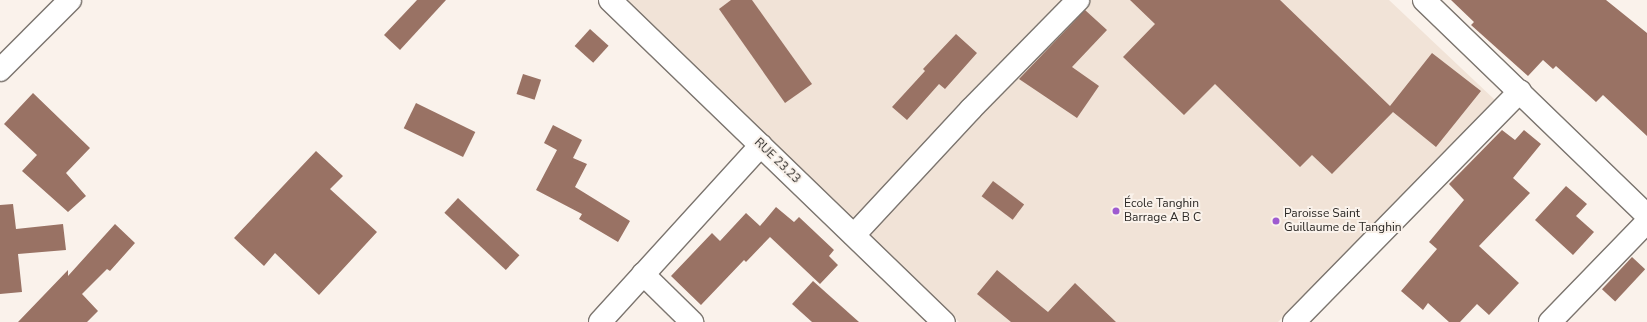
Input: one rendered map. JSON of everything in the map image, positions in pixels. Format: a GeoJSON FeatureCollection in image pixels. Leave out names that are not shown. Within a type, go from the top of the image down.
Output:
{"type":"FeatureCollection","features":[{"type":"Feature","properties":{"kind":"street"},"geometry":{"type":"LineString","coordinates":[[0,70],[70,0]]}},
{"type":"Feature","properties":{"kind":"street","name":"RUE 23.23"},"geometry":{"type":"LineString","coordinates":[[610,0],[944,322]]}},
{"type":"Feature","properties":{"kind":"street"},"geometry":{"type":"LineString","coordinates":[[854,235],[970,109],[1078,0]]}},
{"type":"Feature","properties":{"kind":"street"},"geometry":{"type":"LineString","coordinates":[[1424,0],[1647,215]]}},
{"type":"Feature","properties":{"kind":"street"},"geometry":{"type":"LineString","coordinates":[[1294,322],[1520,91]]}},
{"type":"Feature","properties":{"kind":"street"},"geometry":{"type":"LineString","coordinates":[[600,322],[761,146]]}},
{"type":"Feature","properties":{"kind":"street"},"geometry":{"type":"LineString","coordinates":[[1550,322],[1647,222]]}},
{"type":"Feature","properties":{"kind":"street"},"geometry":{"type":"LineString","coordinates":[[643,274],[692,322]]}},
{"type":"Feature","properties":{"kind":"shaded area","name":"École Tanghin Barrage A B C"},"geometry":{"type":"Polygon","coordinates":[[[627,0],[1389,0],[1495,100],[1278,322],[959,322],[627,0]]]}},
{"type":"Feature","properties":{"kind":"building"},"geometry":{"type":"Polygon","coordinates":[[[417,0],[446,0],[400,50],[384,35],[417,0]]]}},
{"type":"Feature","properties":{"kind":"building"},"geometry":{"type":"Polygon","coordinates":[[[731,0],[752,0],[812,84],[785,103],[719,9],[731,0]]]}},
{"type":"Feature","properties":{"kind":"building"},"geometry":{"type":"Polygon","coordinates":[[[1130,0],[1280,0],[1390,106],[1432,53],[1481,91],[1436,147],[1393,112],[1332,174],[1312,155],[1300,167],[1215,84],[1184,115],[1123,57],[1155,24],[1130,0]]]}},
{"type":"Feature","properties":{"kind":"building"},"geometry":{"type":"Polygon","coordinates":[[[1451,0],[1606,0],[1647,33],[1647,136],[1603,95],[1596,102],[1556,66],[1553,69],[1543,60],[1528,76],[1471,25],[1474,22],[1451,0]]]}},
{"type":"Feature","properties":{"kind":"building"},"geometry":{"type":"Polygon","coordinates":[[[1085,10],[1107,30],[1072,67],[1099,86],[1077,118],[1019,79],[1085,10]]]}},
{"type":"Feature","properties":{"kind":"building"},"geometry":{"type":"Polygon","coordinates":[[[590,29],[609,46],[593,63],[575,46],[590,29]]]}},
{"type":"Feature","properties":{"kind":"building"},"geometry":{"type":"Polygon","coordinates":[[[956,34],[977,53],[945,89],[939,84],[907,120],[892,107],[925,71],[923,69],[956,34]]]}},
{"type":"Feature","properties":{"kind":"building"},"geometry":{"type":"Polygon","coordinates":[[[523,74],[541,80],[535,100],[517,94],[523,74]]]}},
{"type":"Feature","properties":{"kind":"building"},"geometry":{"type":"Polygon","coordinates":[[[33,93],[90,148],[66,173],[86,196],[68,212],[22,171],[37,155],[4,124],[33,93]]]}},
{"type":"Feature","properties":{"kind":"building"},"geometry":{"type":"Polygon","coordinates":[[[416,103],[475,132],[463,157],[404,128],[416,103]]]}},
{"type":"Feature","properties":{"kind":"building"},"geometry":{"type":"Polygon","coordinates":[[[553,125],[582,140],[573,158],[587,164],[575,187],[630,221],[618,242],[579,219],[582,214],[536,190],[557,150],[544,143],[553,125]]]}},
{"type":"Feature","properties":{"kind":"building"},"geometry":{"type":"Polygon","coordinates":[[[1502,130],[1515,140],[1524,130],[1541,144],[1513,178],[1530,193],[1479,246],[1519,283],[1489,315],[1477,304],[1460,322],[1449,322],[1428,303],[1423,310],[1401,291],[1437,249],[1429,242],[1464,200],[1449,184],[1502,130]]]}},
{"type":"Feature","properties":{"kind":"building"},"geometry":{"type":"Polygon","coordinates":[[[316,151],[343,176],[330,189],[377,232],[319,295],[275,253],[264,266],[234,238],[316,151]]]}},
{"type":"Feature","properties":{"kind":"building"},"geometry":{"type":"Polygon","coordinates":[[[993,181],[1024,204],[1013,220],[982,196],[993,181]]]}},
{"type":"Feature","properties":{"kind":"building"},"geometry":{"type":"Polygon","coordinates":[[[1566,186],[1587,204],[1576,216],[1594,232],[1573,255],[1535,220],[1566,186]]]}},
{"type":"Feature","properties":{"kind":"building"},"geometry":{"type":"Polygon","coordinates":[[[458,198],[519,255],[506,270],[444,213],[458,198]]]}},
{"type":"Feature","properties":{"kind":"building"},"geometry":{"type":"Polygon","coordinates":[[[13,204],[16,229],[63,224],[66,250],[18,254],[22,292],[0,294],[0,205],[13,204]]]}},
{"type":"Feature","properties":{"kind":"building"},"geometry":{"type":"Polygon","coordinates":[[[776,207],[794,222],[799,217],[834,250],[829,256],[838,265],[820,284],[770,237],[746,262],[744,260],[701,305],[671,276],[712,233],[720,241],[746,213],[760,226],[776,207]]]}},
{"type":"Feature","properties":{"kind":"building"},"geometry":{"type":"Polygon","coordinates":[[[115,224],[135,243],[110,271],[107,269],[82,294],[98,311],[87,322],[18,322],[68,270],[68,276],[115,224]]]}},
{"type":"Feature","properties":{"kind":"building"},"geometry":{"type":"Polygon","coordinates":[[[1632,257],[1645,269],[1615,301],[1602,289],[1632,257]]]}},
{"type":"Feature","properties":{"kind":"building"},"geometry":{"type":"Polygon","coordinates":[[[997,270],[1048,312],[1075,283],[1116,322],[1011,322],[977,294],[997,270]]]}},
{"type":"Feature","properties":{"kind":"building"},"geometry":{"type":"Polygon","coordinates":[[[813,281],[859,322],[812,322],[792,304],[813,281]]]}},
{"type":"Feature","properties":{"kind":"place","name":"École Tanghin Barrage A B C"},"geometry":{"type":"Point","coordinates":[1116,211]}},
{"type":"Feature","properties":{"kind":"place","name":"Paroisse Saint Guillaume de Tanghin"},"geometry":{"type":"Point","coordinates":[1276,221]}}]}
